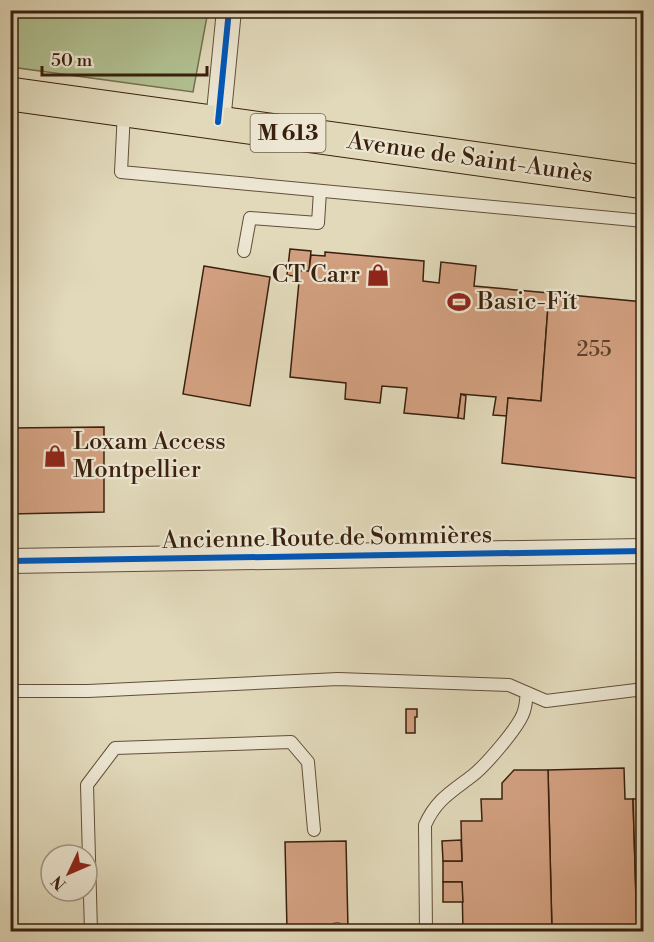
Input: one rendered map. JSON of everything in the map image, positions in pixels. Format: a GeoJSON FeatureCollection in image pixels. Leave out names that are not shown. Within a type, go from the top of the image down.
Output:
{"type":"FeatureCollection","features":[{"type":"Feature","properties":{"kind":"main road","name":"Avenue de Saint-Aunès"},"geometry":{"type":"LineString","coordinates":[[10,94],[644,182]]}},
{"type":"Feature","properties":{"kind":"street"},"geometry":{"type":"LineString","coordinates":[[218,122],[229,10]]}},
{"type":"Feature","properties":{"kind":"street","name":"Ancienne Route de Sommières"},"geometry":{"type":"LineString","coordinates":[[10,561],[644,551]]}},
{"type":"Feature","properties":{"kind":"lane"},"geometry":{"type":"LineString","coordinates":[[124,110],[121,172],[644,221]]}},
{"type":"Feature","properties":{"kind":"lane"},"geometry":{"type":"LineString","coordinates":[[244,251],[250,218],[318,223],[320,191]]}},
{"type":"Feature","properties":{"kind":"lane"},"geometry":{"type":"LineString","coordinates":[[10,691],[88,691],[338,679],[509,684],[546,701],[644,689]]}},
{"type":"Feature","properties":{"kind":"lane"},"geometry":{"type":"LineString","coordinates":[[426,932],[425,825],[441,798],[474,774],[512,732],[524,713],[527,693]]}},
{"type":"Feature","properties":{"kind":"lane"},"geometry":{"type":"LineString","coordinates":[[91,932],[87,785],[115,748],[291,742],[308,762],[314,830]]}},
{"type":"Feature","properties":{"kind":"green space"},"geometry":{"type":"Polygon","coordinates":[[[11,10],[208,11],[193,92],[11,67],[11,10]]]}},
{"type":"Feature","properties":{"kind":"building"},"geometry":{"type":"Polygon","coordinates":[[[290,249],[311,251],[309,271],[300,271],[299,277],[287,275],[290,249]]]}},
{"type":"Feature","properties":{"kind":"building"},"geometry":{"type":"Polygon","coordinates":[[[325,252],[424,261],[423,281],[439,283],[441,262],[476,266],[474,286],[549,293],[541,401],[508,398],[507,416],[493,415],[496,397],[461,394],[458,418],[404,413],[407,388],[382,386],[380,403],[345,399],[346,383],[290,377],[300,271],[309,271],[311,255],[325,256],[325,252]]]}},
{"type":"Feature","properties":{"kind":"building"},"geometry":{"type":"Polygon","coordinates":[[[204,266],[270,277],[250,406],[183,394],[204,266]]]}},
{"type":"Feature","properties":{"kind":"building"},"geometry":{"type":"Polygon","coordinates":[[[549,293],[644,302],[644,479],[502,463],[508,398],[541,401],[549,293]]]}},
{"type":"Feature","properties":{"kind":"building"},"geometry":{"type":"Polygon","coordinates":[[[461,394],[466,396],[464,419],[458,418],[461,394]]]}},
{"type":"Feature","properties":{"kind":"building"},"geometry":{"type":"Polygon","coordinates":[[[104,427],[104,512],[10,514],[10,428],[104,427]]]}},
{"type":"Feature","properties":{"kind":"building"},"geometry":{"type":"Polygon","coordinates":[[[406,709],[417,709],[415,733],[406,733],[406,709]]]}},
{"type":"Feature","properties":{"kind":"building"},"geometry":{"type":"Polygon","coordinates":[[[624,768],[625,799],[633,799],[637,932],[552,932],[548,770],[624,768]]]}},
{"type":"Feature","properties":{"kind":"building"},"geometry":{"type":"Polygon","coordinates":[[[514,770],[548,770],[552,932],[463,932],[462,882],[443,882],[443,861],[462,861],[461,821],[482,821],[481,799],[502,799],[502,783],[514,770]]]}},
{"type":"Feature","properties":{"kind":"building"},"geometry":{"type":"Polygon","coordinates":[[[633,799],[644,799],[644,932],[637,932],[633,799]]]}},
{"type":"Feature","properties":{"kind":"building"},"geometry":{"type":"Polygon","coordinates":[[[461,840],[462,861],[443,861],[442,841],[461,840]]]}},
{"type":"Feature","properties":{"kind":"building"},"geometry":{"type":"Polygon","coordinates":[[[346,841],[348,928],[287,930],[285,842],[346,841]]]}},
{"type":"Feature","properties":{"kind":"building"},"geometry":{"type":"Polygon","coordinates":[[[443,882],[462,882],[463,902],[443,902],[443,882]]]}},
{"type":"Feature","properties":{"kind":"cycle path"},"geometry":{"type":"LineString","coordinates":[[218,122],[229,10]]}},
{"type":"Feature","properties":{"kind":"cycle path"},"geometry":{"type":"LineString","coordinates":[[10,561],[644,551]]}},
{"type":"Feature","properties":{"kind":"place","name":"CT Carr"},"geometry":{"type":"Point","coordinates":[378,275]}},
{"type":"Feature","properties":{"kind":"place","name":"Basic-Fit"},"geometry":{"type":"Point","coordinates":[459,302]}},
{"type":"Feature","properties":{"kind":"place","name":"Loxam Access Montpellier"},"geometry":{"type":"Point","coordinates":[55,456]}}]}
